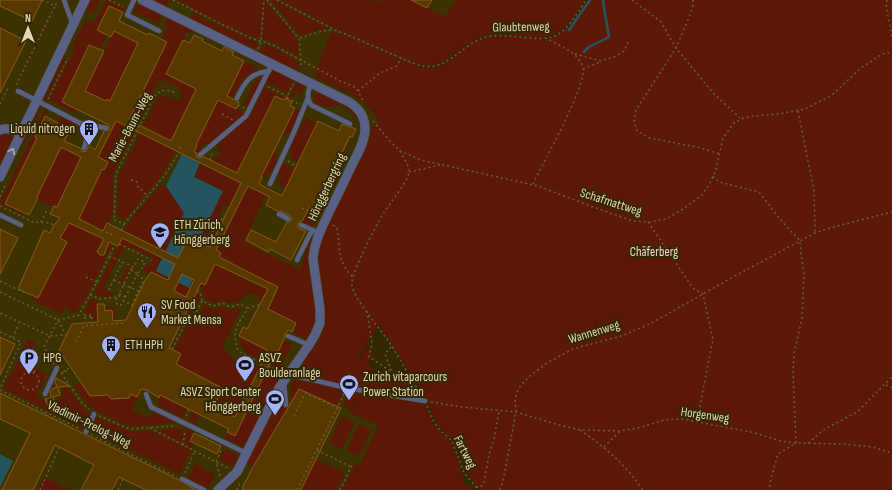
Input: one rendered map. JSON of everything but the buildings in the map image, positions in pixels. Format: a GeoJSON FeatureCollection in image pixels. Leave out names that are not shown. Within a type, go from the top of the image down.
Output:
{"type":"FeatureCollection","features":[{"type":"Feature","properties":{"kind":"street"},"geometry":{"type":"LineString","coordinates":[[0,177],[85,0]]}},
{"type":"Feature","properties":{"kind":"street","name":"Hönggerbergring"},"geometry":{"type":"LineString","coordinates":[[142,0],[271,68],[311,83],[357,106],[364,122],[365,130],[361,146],[317,232],[313,259],[320,309],[320,323],[309,346],[286,378],[264,418],[246,453],[240,474],[220,488]]}},
{"type":"Feature","properties":{"kind":"street"},"geometry":{"type":"LineString","coordinates":[[0,130],[10,128],[21,134]]}},
{"type":"Feature","properties":{"kind":"lane"},"geometry":{"type":"LineString","coordinates":[[64,0],[73,25]]}},
{"type":"Feature","properties":{"kind":"lane"},"geometry":{"type":"LineString","coordinates":[[134,0],[127,15],[159,31]]}},
{"type":"Feature","properties":{"kind":"lane"},"geometry":{"type":"LineString","coordinates":[[200,155],[246,116],[250,111],[271,68]]}},
{"type":"Feature","properties":{"kind":"lane"},"geometry":{"type":"LineString","coordinates":[[237,98],[243,85],[248,79],[271,68]]}},
{"type":"Feature","properties":{"kind":"lane"},"geometry":{"type":"LineString","coordinates":[[311,83],[307,95],[311,105],[350,124]]}},
{"type":"Feature","properties":{"kind":"lane"},"geometry":{"type":"LineString","coordinates":[[16,91],[80,122],[106,128]]}},
{"type":"Feature","properties":{"kind":"lane"},"geometry":{"type":"LineString","coordinates":[[270,184],[308,100]]}},
{"type":"Feature","properties":{"kind":"lane"},"geometry":{"type":"LineString","coordinates":[[80,122],[86,131],[87,141],[84,148]]}},
{"type":"Feature","properties":{"kind":"lane"},"geometry":{"type":"LineString","coordinates":[[279,214],[288,219]]}},
{"type":"Feature","properties":{"kind":"lane"},"geometry":{"type":"LineString","coordinates":[[0,215],[21,225]]}},
{"type":"Feature","properties":{"kind":"lane"},"geometry":{"type":"LineString","coordinates":[[301,225],[317,232]]}},
{"type":"Feature","properties":{"kind":"lane"},"geometry":{"type":"LineString","coordinates":[[297,260],[310,234],[317,232]]}},
{"type":"Feature","properties":{"kind":"lane"},"geometry":{"type":"LineString","coordinates":[[288,336],[309,346]]}},
{"type":"Feature","properties":{"kind":"lane"},"geometry":{"type":"LineString","coordinates":[[45,394],[56,367]]}},
{"type":"Feature","properties":{"kind":"lane"},"geometry":{"type":"LineString","coordinates":[[286,405],[286,378],[426,401]]}},
{"type":"Feature","properties":{"kind":"lane"},"geometry":{"type":"LineString","coordinates":[[146,394],[151,407],[246,453]]}},
{"type":"Feature","properties":{"kind":"lane"},"geometry":{"type":"LineString","coordinates":[[86,432],[94,414]]}},
{"type":"Feature","properties":{"kind":"lane"},"geometry":{"type":"LineString","coordinates":[[179,478],[204,490]]}},
{"type":"Feature","properties":{"kind":"path"},"geometry":{"type":"LineString","coordinates":[[42,0],[55,6]]}},
{"type":"Feature","properties":{"kind":"path"},"geometry":{"type":"LineString","coordinates":[[16,91],[58,0]]}},
{"type":"Feature","properties":{"kind":"path"},"geometry":{"type":"LineString","coordinates":[[109,0],[129,10]]}},
{"type":"Feature","properties":{"kind":"path"},"geometry":{"type":"LineString","coordinates":[[173,0],[236,32],[273,45],[340,81],[353,86],[358,90],[364,102],[365,108],[360,112]]}},
{"type":"Feature","properties":{"kind":"path"},"geometry":{"type":"LineString","coordinates":[[261,42],[264,0]]}},
{"type":"Feature","properties":{"kind":"path"},"geometry":{"type":"LineString","coordinates":[[267,0],[299,39],[301,61],[300,72]]}},
{"type":"Feature","properties":{"kind":"path","name":"Glaubtenweg"},"geometry":{"type":"LineString","coordinates":[[277,0],[335,30],[422,67],[442,65],[475,42],[485,37],[546,38],[555,36],[563,31],[586,0]]}},
{"type":"Feature","properties":{"kind":"path"},"geometry":{"type":"LineString","coordinates":[[632,0],[661,22],[676,48],[713,93],[741,119],[806,109],[832,95],[861,68],[882,54],[892,52]]}},
{"type":"Feature","properties":{"kind":"path"},"geometry":{"type":"LineString","coordinates":[[693,0],[693,5],[688,20],[676,48],[636,110],[634,120],[637,131],[649,138],[696,147],[720,154]]}},
{"type":"Feature","properties":{"kind":"path"},"geometry":{"type":"LineString","coordinates":[[887,0],[886,7],[892,36]]}},
{"type":"Feature","properties":{"kind":"path"},"geometry":{"type":"LineString","coordinates":[[299,39],[322,30],[335,30]]}},
{"type":"Feature","properties":{"kind":"path"},"geometry":{"type":"LineString","coordinates":[[546,38],[576,54],[601,61]]}},
{"type":"Feature","properties":{"kind":"path"},"geometry":{"type":"LineString","coordinates":[[583,69],[614,57],[624,51],[628,42]]}},
{"type":"Feature","properties":{"kind":"path"},"geometry":{"type":"LineString","coordinates":[[533,184],[558,136],[580,86],[583,69],[576,54]]}},
{"type":"Feature","properties":{"kind":"path"},"geometry":{"type":"LineString","coordinates":[[358,90],[380,73],[397,66],[401,58]]}},
{"type":"Feature","properties":{"kind":"path"},"geometry":{"type":"LineString","coordinates":[[287,98],[296,79]]}},
{"type":"Feature","properties":{"kind":"path"},"geometry":{"type":"LineString","coordinates":[[262,85],[304,107]]}},
{"type":"Feature","properties":{"kind":"path"},"geometry":{"type":"LineString","coordinates":[[0,104],[8,88]]}},
{"type":"Feature","properties":{"kind":"path","name":"Marie-Baum-Weg"},"geometry":{"type":"LineString","coordinates":[[124,224],[114,220],[116,174],[154,97],[158,92],[164,90],[169,90],[176,93]]}},
{"type":"Feature","properties":{"kind":"path"},"geometry":{"type":"LineString","coordinates":[[798,111],[814,191],[815,233]]}},
{"type":"Feature","properties":{"kind":"path"},"geometry":{"type":"LineString","coordinates":[[222,114],[238,122]]}},
{"type":"Feature","properties":{"kind":"path","name":"Schafmattweg"},"geometry":{"type":"LineString","coordinates":[[364,122],[374,121],[400,151],[421,160],[533,184],[633,220],[648,222],[666,219],[684,209],[702,195],[716,170],[723,138],[734,123],[741,119]]}},
{"type":"Feature","properties":{"kind":"path"},"geometry":{"type":"LineString","coordinates":[[337,228],[341,260],[345,269],[353,277],[383,215],[404,184],[409,172],[410,168],[400,151]]}},
{"type":"Feature","properties":{"kind":"path"},"geometry":{"type":"LineString","coordinates":[[121,230],[124,224],[165,175],[179,152]]}},
{"type":"Feature","properties":{"kind":"path"},"geometry":{"type":"LineString","coordinates":[[409,172],[442,164]]}},
{"type":"Feature","properties":{"kind":"path"},"geometry":{"type":"LineString","coordinates":[[713,176],[718,182],[758,192],[800,241],[804,273],[802,318],[794,354],[793,373],[796,443],[778,454],[769,490]]}},
{"type":"Feature","properties":{"kind":"path"},"geometry":{"type":"LineString","coordinates":[[131,180],[137,182],[138,187],[148,196]]}},
{"type":"Feature","properties":{"kind":"path"},"geometry":{"type":"LineString","coordinates":[[0,206],[33,222],[54,225]]}},
{"type":"Feature","properties":{"kind":"path"},"geometry":{"type":"LineString","coordinates":[[302,208],[316,214]]}},
{"type":"Feature","properties":{"kind":"path"},"geometry":{"type":"LineString","coordinates":[[41,222],[47,210]]}},
{"type":"Feature","properties":{"kind":"path","name":"Wannenweg"},"geometry":{"type":"LineString","coordinates":[[500,490],[505,474],[516,412],[515,399],[517,392],[521,385],[531,375],[552,360],[573,348],[621,336],[650,324],[815,233],[892,212]]}},
{"type":"Feature","properties":{"kind":"path"},"geometry":{"type":"LineString","coordinates":[[202,243],[225,216]]}},
{"type":"Feature","properties":{"kind":"path"},"geometry":{"type":"LineString","coordinates":[[648,222],[693,288],[703,294],[713,339],[697,421]]}},
{"type":"Feature","properties":{"kind":"path"},"geometry":{"type":"LineString","coordinates":[[106,232],[111,234],[109,238]]}},
{"type":"Feature","properties":{"kind":"path"},"geometry":{"type":"LineString","coordinates":[[58,320],[79,315],[115,244]]}},
{"type":"Feature","properties":{"kind":"path"},"geometry":{"type":"LineString","coordinates":[[119,244],[151,260]]}},
{"type":"Feature","properties":{"kind":"path"},"geometry":{"type":"LineString","coordinates":[[138,259],[145,262],[137,274],[124,301],[121,305],[117,305],[116,298],[119,297],[123,284],[140,254]]}},
{"type":"Feature","properties":{"kind":"path"},"geometry":{"type":"LineString","coordinates":[[109,256],[132,267]]}},
{"type":"Feature","properties":{"kind":"path"},"geometry":{"type":"LineString","coordinates":[[109,290],[122,262]]}},
{"type":"Feature","properties":{"kind":"path"},"geometry":{"type":"LineString","coordinates":[[124,301],[132,305],[145,279],[131,270]]}},
{"type":"Feature","properties":{"kind":"path"},"geometry":{"type":"LineString","coordinates":[[86,277],[96,282]]}},
{"type":"Feature","properties":{"kind":"path","name":"Fartweg"},"geometry":{"type":"LineString","coordinates":[[353,277],[353,288],[426,401],[433,420],[439,429],[452,441],[456,448],[464,473],[477,490]]}},
{"type":"Feature","properties":{"kind":"path"},"geometry":{"type":"LineString","coordinates":[[114,280],[138,292]]}},
{"type":"Feature","properties":{"kind":"path"},"geometry":{"type":"LineString","coordinates":[[0,281],[25,292]]}},
{"type":"Feature","properties":{"kind":"path"},"geometry":{"type":"LineString","coordinates":[[172,349],[185,324],[197,311],[202,301],[200,292],[197,291]]}},
{"type":"Feature","properties":{"kind":"path"},"geometry":{"type":"LineString","coordinates":[[0,292],[58,320],[66,335],[50,336],[0,313]]}},
{"type":"Feature","properties":{"kind":"path"},"geometry":{"type":"LineString","coordinates":[[90,294],[100,299],[116,298]]}},
{"type":"Feature","properties":{"kind":"path"},"geometry":{"type":"LineString","coordinates":[[119,294],[126,297]]}},
{"type":"Feature","properties":{"kind":"path"},"geometry":{"type":"LineString","coordinates":[[202,301],[213,306],[223,304],[230,307],[240,304],[248,308],[259,305]]}},
{"type":"Feature","properties":{"kind":"path"},"geometry":{"type":"LineString","coordinates":[[248,308],[235,330],[234,340],[238,351],[262,363]]}},
{"type":"Feature","properties":{"kind":"path"},"geometry":{"type":"LineString","coordinates":[[367,311],[372,344],[369,357],[400,377],[413,381]]}},
{"type":"Feature","properties":{"kind":"path"},"geometry":{"type":"LineString","coordinates":[[92,316],[92,324]]}},
{"type":"Feature","properties":{"kind":"path"},"geometry":{"type":"LineString","coordinates":[[58,320],[44,347],[56,367],[82,403],[94,414],[126,428],[186,425],[183,445]]}},
{"type":"Feature","properties":{"kind":"path"},"geometry":{"type":"LineString","coordinates":[[13,338],[20,322]]}},
{"type":"Feature","properties":{"kind":"path"},"geometry":{"type":"LineString","coordinates":[[76,342],[84,326],[92,324],[125,323]]}},
{"type":"Feature","properties":{"kind":"path"},"geometry":{"type":"LineString","coordinates":[[0,332],[21,342],[0,390]]}},
{"type":"Feature","properties":{"kind":"path"},"geometry":{"type":"LineString","coordinates":[[391,346],[385,354],[392,372]]}},
{"type":"Feature","properties":{"kind":"path"},"geometry":{"type":"LineString","coordinates":[[268,366],[278,372]]}},
{"type":"Feature","properties":{"kind":"path"},"geometry":{"type":"LineString","coordinates":[[61,374],[71,367]]}},
{"type":"Feature","properties":{"kind":"path"},"geometry":{"type":"LineString","coordinates":[[34,372],[36,368]]}},
{"type":"Feature","properties":{"kind":"path"},"geometry":{"type":"LineString","coordinates":[[28,372],[34,372],[38,376],[38,385],[33,389],[28,389],[22,383],[22,377],[28,372]]}},
{"type":"Feature","properties":{"kind":"path"},"geometry":{"type":"LineString","coordinates":[[808,443],[825,429],[857,412],[886,385],[892,377]]}},
{"type":"Feature","properties":{"kind":"path"},"geometry":{"type":"LineString","coordinates":[[886,385],[892,388]]}},
{"type":"Feature","properties":{"kind":"path"},"geometry":{"type":"LineString","coordinates":[[297,490],[347,388]]}},
{"type":"Feature","properties":{"kind":"path","name":"Vladimir-Prelog-Weg"},"geometry":{"type":"LineString","coordinates":[[0,390],[6,395],[70,426],[86,432],[133,457],[179,478]]}},
{"type":"Feature","properties":{"kind":"path"},"geometry":{"type":"LineString","coordinates":[[294,416],[305,393],[337,408]]}},
{"type":"Feature","properties":{"kind":"path"},"geometry":{"type":"LineString","coordinates":[[426,401],[462,407],[516,412]]}},
{"type":"Feature","properties":{"kind":"path"},"geometry":{"type":"LineString","coordinates":[[187,416],[190,410]]}},
{"type":"Feature","properties":{"kind":"path"},"geometry":{"type":"LineString","coordinates":[[247,410],[264,418]]}},
{"type":"Feature","properties":{"kind":"path"},"geometry":{"type":"LineString","coordinates":[[476,487],[481,487],[484,482],[499,411]]}},
{"type":"Feature","properties":{"kind":"path","name":"Horgenweg"},"geometry":{"type":"LineString","coordinates":[[516,412],[580,430],[620,431],[638,428],[664,420],[682,419],[751,432],[781,441],[796,443],[850,444],[873,447],[892,453]]}},
{"type":"Feature","properties":{"kind":"path"},"geometry":{"type":"LineString","coordinates":[[150,428],[240,474],[237,490]]}},
{"type":"Feature","properties":{"kind":"path"},"geometry":{"type":"LineString","coordinates":[[580,430],[604,446],[625,466],[643,490]]}},
{"type":"Feature","properties":{"kind":"path"},"geometry":{"type":"LineString","coordinates":[[604,446],[620,431]]}},
{"type":"Feature","properties":{"kind":"path"},"geometry":{"type":"LineString","coordinates":[[220,488],[216,462],[225,443]]}},
{"type":"Feature","properties":{"kind":"path"},"geometry":{"type":"LineString","coordinates":[[40,490],[59,448]]}},
{"type":"Feature","properties":{"kind":"path"},"geometry":{"type":"LineString","coordinates":[[317,450],[351,467]]}},
{"type":"Feature","properties":{"kind":"path"},"geometry":{"type":"LineString","coordinates":[[179,478],[195,451]]}},
{"type":"Feature","properties":{"kind":"path"},"geometry":{"type":"LineString","coordinates":[[340,490],[353,463]]}},
{"type":"Feature","properties":{"kind":"path"},"geometry":{"type":"LineString","coordinates":[[118,490],[123,479]]}},
{"type":"Feature","properties":{"kind":"shaded area","name":"ETH Zürich, Hönggerberg"},"geometry":{"type":"Polygon","coordinates":[[[0,0],[456,0],[416,66],[339,33],[314,76],[357,97],[370,109],[380,122],[371,133],[366,147],[330,221],[319,253],[318,264],[325,308],[324,326],[317,342],[305,358],[351,387],[356,395],[349,412],[379,425],[347,490],[0,490],[0,0]]]}},
{"type":"Feature","properties":{"kind":"green space"},"geometry":{"type":"Polygon","coordinates":[[[90,0],[100,0],[94,13],[86,9],[90,0]]]}},
{"type":"Feature","properties":{"kind":"green space"},"geometry":{"type":"Polygon","coordinates":[[[106,0],[125,9],[119,21],[119,11],[109,6],[97,30],[107,35],[99,50],[94,46],[89,46],[62,102],[72,107],[75,103],[98,118],[97,119],[76,109],[74,112],[49,100],[75,48],[72,47],[86,20],[94,23],[106,0]]]}},
{"type":"Feature","properties":{"kind":"green space"},"geometry":{"type":"Polygon","coordinates":[[[153,0],[168,0],[170,1],[167,7],[153,0]]]}},
{"type":"Feature","properties":{"kind":"green space"},"geometry":{"type":"Polygon","coordinates":[[[177,0],[263,0],[260,39],[229,26],[177,0]]]}},
{"type":"Feature","properties":{"kind":"green space"},"geometry":{"type":"Polygon","coordinates":[[[265,0],[296,37],[299,55],[297,57],[275,43],[262,39],[265,0]]]}},
{"type":"Feature","properties":{"kind":"green space"},"geometry":{"type":"Polygon","coordinates":[[[270,0],[274,0],[329,29],[316,30],[301,36],[270,0]]]}},
{"type":"Feature","properties":{"kind":"green space"},"geometry":{"type":"Polygon","coordinates":[[[281,0],[374,0],[380,3],[382,0],[411,0],[446,17],[456,0],[585,0],[568,24],[554,34],[538,37],[501,34],[484,36],[467,45],[444,61],[427,65],[416,64],[337,30],[281,0]]]}},
{"type":"Feature","properties":{"kind":"green space","name":"Chäferberg"},"geometry":{"type":"Polygon","coordinates":[[[588,0],[892,0],[892,490],[480,490],[467,473],[454,441],[439,427],[426,397],[379,324],[366,346],[360,352],[360,357],[362,359],[363,350],[369,349],[372,352],[371,359],[368,361],[375,375],[411,382],[426,406],[434,426],[451,442],[465,485],[471,485],[476,490],[342,490],[355,464],[359,466],[379,425],[349,412],[356,396],[349,409],[343,406],[349,392],[355,395],[349,391],[351,387],[329,382],[313,376],[307,372],[303,361],[319,340],[324,325],[324,305],[318,265],[318,255],[323,235],[332,214],[358,165],[369,138],[372,126],[375,127],[380,122],[370,109],[357,97],[314,76],[331,32],[347,36],[416,66],[427,68],[436,67],[445,64],[467,47],[484,38],[506,37],[545,40],[560,34],[575,19],[588,0]]]}},
{"type":"Feature","properties":{"kind":"green space"},"geometry":{"type":"Polygon","coordinates":[[[141,4],[163,15],[159,23],[134,11],[137,6],[141,4]]]}},
{"type":"Feature","properties":{"kind":"green space"},"geometry":{"type":"Polygon","coordinates":[[[193,12],[215,24],[257,42],[258,45],[256,50],[190,18],[193,12]]]}},
{"type":"Feature","properties":{"kind":"green space"},"geometry":{"type":"Polygon","coordinates":[[[168,17],[193,29],[191,33],[187,32],[166,74],[196,89],[171,141],[143,127],[157,98],[163,96],[180,101],[182,96],[179,87],[159,79],[138,124],[129,120],[167,42],[162,39],[168,27],[164,25],[168,17]]]}},
{"type":"Feature","properties":{"kind":"green space"},"geometry":{"type":"Polygon","coordinates":[[[114,31],[138,43],[110,101],[106,101],[85,91],[114,31]]]}},
{"type":"Feature","properties":{"kind":"green space"},"geometry":{"type":"Polygon","coordinates":[[[265,44],[277,49],[300,63],[299,72],[259,52],[262,45],[265,44]]]}},
{"type":"Feature","properties":{"kind":"green space"},"geometry":{"type":"Polygon","coordinates":[[[62,57],[66,59],[45,101],[43,96],[62,57]]]}},
{"type":"Feature","properties":{"kind":"green space"},"geometry":{"type":"Polygon","coordinates":[[[244,61],[258,70],[245,78],[232,99],[227,96],[244,61]]]}},
{"type":"Feature","properties":{"kind":"green space"},"geometry":{"type":"Polygon","coordinates":[[[275,70],[294,79],[287,94],[271,84],[269,86],[266,84],[271,72],[275,70]]]}},
{"type":"Feature","properties":{"kind":"green space"},"geometry":{"type":"Polygon","coordinates":[[[260,76],[263,76],[263,78],[249,107],[244,105],[253,84],[260,76]]]}},
{"type":"Feature","properties":{"kind":"green space"},"geometry":{"type":"Polygon","coordinates":[[[297,81],[303,87],[303,93],[302,95],[296,92],[292,100],[289,98],[297,81]]]}},
{"type":"Feature","properties":{"kind":"green space"},"geometry":{"type":"Polygon","coordinates":[[[264,87],[285,97],[284,100],[275,96],[237,173],[211,160],[212,157],[218,158],[221,151],[217,147],[220,142],[251,115],[264,87]]]}},
{"type":"Feature","properties":{"kind":"green space"},"geometry":{"type":"Polygon","coordinates":[[[320,92],[353,109],[359,118],[361,132],[355,151],[324,216],[322,215],[356,146],[360,128],[356,117],[345,107],[324,106],[317,104],[314,96],[320,92]]]}},
{"type":"Feature","properties":{"kind":"green space"},"geometry":{"type":"Polygon","coordinates":[[[218,100],[245,113],[209,144],[203,144],[198,154],[185,148],[195,150],[218,100]]]}},
{"type":"Feature","properties":{"kind":"green space"},"geometry":{"type":"Polygon","coordinates":[[[38,107],[41,107],[23,145],[23,136],[38,107]]]}},
{"type":"Feature","properties":{"kind":"green space"},"geometry":{"type":"Polygon","coordinates":[[[295,108],[299,110],[298,117],[291,132],[283,132],[295,108]]]}},
{"type":"Feature","properties":{"kind":"green space"},"geometry":{"type":"Polygon","coordinates":[[[45,109],[48,110],[36,137],[37,138],[5,203],[29,215],[28,217],[0,203],[45,109]]]}},
{"type":"Feature","properties":{"kind":"green space"},"geometry":{"type":"Polygon","coordinates":[[[61,116],[76,123],[71,134],[56,126],[61,116]]]}},
{"type":"Feature","properties":{"kind":"green space"},"geometry":{"type":"Polygon","coordinates":[[[306,118],[317,123],[298,162],[291,158],[291,144],[306,118]]]}},
{"type":"Feature","properties":{"kind":"green space"},"geometry":{"type":"Polygon","coordinates":[[[116,121],[135,131],[113,174],[113,214],[103,231],[79,218],[102,169],[104,170],[108,162],[99,157],[116,121]]]}},
{"type":"Feature","properties":{"kind":"green space"},"geometry":{"type":"Polygon","coordinates":[[[8,133],[11,135],[12,140],[0,164],[0,136],[8,133]]]}},
{"type":"Feature","properties":{"kind":"green space"},"geometry":{"type":"Polygon","coordinates":[[[140,133],[176,151],[158,181],[125,219],[117,216],[118,177],[140,133]]]}},
{"type":"Feature","properties":{"kind":"green space"},"geometry":{"type":"Polygon","coordinates":[[[61,147],[81,157],[57,207],[53,207],[37,200],[37,197],[61,147]]]}},
{"type":"Feature","properties":{"kind":"green space"},"geometry":{"type":"Polygon","coordinates":[[[274,151],[276,152],[276,160],[274,166],[264,178],[261,177],[274,151]]]}},
{"type":"Feature","properties":{"kind":"green space"},"geometry":{"type":"Polygon","coordinates":[[[200,163],[241,183],[229,207],[224,205],[219,217],[221,218],[217,226],[215,225],[212,231],[209,230],[206,237],[201,242],[199,241],[223,191],[194,176],[200,163]]]}},
{"type":"Feature","properties":{"kind":"green space"},"geometry":{"type":"Polygon","coordinates":[[[283,163],[295,170],[286,188],[280,186],[279,170],[283,163]]]}},
{"type":"Feature","properties":{"kind":"green space"},"geometry":{"type":"Polygon","coordinates":[[[160,186],[166,186],[184,213],[165,251],[124,231],[129,221],[160,186]]]}},
{"type":"Feature","properties":{"kind":"green space"},"geometry":{"type":"Polygon","coordinates":[[[248,186],[266,195],[244,242],[301,270],[307,245],[313,237],[316,319],[315,326],[308,340],[294,333],[295,330],[293,329],[296,323],[268,309],[278,287],[219,257],[221,253],[217,250],[248,186]]]}},
{"type":"Feature","properties":{"kind":"green space"},"geometry":{"type":"Polygon","coordinates":[[[307,213],[317,218],[312,228],[302,222],[307,213]]]}},
{"type":"Feature","properties":{"kind":"green space"},"geometry":{"type":"Polygon","coordinates":[[[69,223],[113,243],[89,292],[76,313],[64,307],[61,314],[31,299],[47,282],[66,242],[60,238],[69,223]]]}},
{"type":"Feature","properties":{"kind":"green space"},"geometry":{"type":"Polygon","coordinates":[[[215,230],[217,231],[210,247],[206,245],[211,235],[213,236],[215,230]]]}},
{"type":"Feature","properties":{"kind":"green space"},"geometry":{"type":"Polygon","coordinates":[[[122,238],[162,258],[156,271],[189,287],[193,279],[194,280],[186,297],[174,291],[177,284],[152,272],[150,275],[143,271],[147,264],[151,265],[154,259],[126,245],[121,255],[119,255],[104,289],[113,293],[113,296],[102,297],[94,293],[122,238]]]}},
{"type":"Feature","properties":{"kind":"green space"},"geometry":{"type":"Polygon","coordinates":[[[215,264],[268,289],[262,301],[259,301],[257,293],[245,294],[242,300],[231,304],[222,300],[214,304],[203,298],[202,290],[198,288],[201,283],[205,285],[215,264]]]}},
{"type":"Feature","properties":{"kind":"green space"},"geometry":{"type":"Polygon","coordinates":[[[128,265],[131,267],[123,283],[120,281],[128,265]]]}},
{"type":"Feature","properties":{"kind":"green space"},"geometry":{"type":"Polygon","coordinates":[[[196,293],[200,298],[194,310],[181,323],[196,293]]]}},
{"type":"Feature","properties":{"kind":"green space"},"geometry":{"type":"Polygon","coordinates":[[[90,299],[99,302],[97,305],[98,312],[104,307],[114,307],[115,321],[113,321],[112,311],[105,311],[106,322],[94,323],[93,315],[84,315],[90,299]]]}},
{"type":"Feature","properties":{"kind":"green space"},"geometry":{"type":"Polygon","coordinates":[[[204,305],[213,309],[222,306],[229,310],[236,308],[241,310],[222,348],[235,360],[241,358],[260,367],[235,417],[212,406],[215,402],[217,402],[222,387],[176,364],[181,354],[175,350],[186,327],[199,314],[204,305]]]}},
{"type":"Feature","properties":{"kind":"green space"},"geometry":{"type":"Polygon","coordinates":[[[239,336],[267,350],[263,361],[243,351],[239,336]]]}},
{"type":"Feature","properties":{"kind":"green space"},"geometry":{"type":"Polygon","coordinates":[[[28,339],[35,342],[26,364],[47,374],[36,396],[44,400],[45,404],[56,407],[66,385],[81,406],[91,414],[84,429],[4,389],[28,339]]]}},
{"type":"Feature","properties":{"kind":"green space"},"geometry":{"type":"Polygon","coordinates":[[[283,340],[292,344],[280,369],[270,364],[273,357],[275,358],[283,340]]]}},
{"type":"Feature","properties":{"kind":"green space"},"geometry":{"type":"Polygon","coordinates":[[[267,369],[277,376],[278,381],[262,414],[248,408],[267,369]]]}},
{"type":"Feature","properties":{"kind":"green space"},"geometry":{"type":"Polygon","coordinates":[[[292,380],[345,390],[337,406],[299,389],[290,404],[292,380]]]}},
{"type":"Feature","properties":{"kind":"green space"},"geometry":{"type":"Polygon","coordinates":[[[81,382],[90,396],[108,395],[111,399],[128,398],[131,394],[139,397],[132,410],[149,418],[152,413],[155,413],[176,423],[138,426],[125,425],[88,405],[74,386],[81,382]]]}},
{"type":"Feature","properties":{"kind":"green space"},"geometry":{"type":"Polygon","coordinates":[[[160,395],[187,409],[183,418],[158,406],[157,402],[160,395]]]}},
{"type":"Feature","properties":{"kind":"green space"},"geometry":{"type":"Polygon","coordinates":[[[279,396],[284,408],[289,406],[253,467],[246,463],[279,396]]]}},
{"type":"Feature","properties":{"kind":"green space"},"geometry":{"type":"Polygon","coordinates":[[[246,411],[260,418],[248,442],[246,441],[243,447],[225,438],[227,432],[235,436],[246,411]]]}},
{"type":"Feature","properties":{"kind":"green space"},"geometry":{"type":"Polygon","coordinates":[[[193,412],[201,415],[196,425],[188,420],[193,412]]]}},
{"type":"Feature","properties":{"kind":"green space"},"geometry":{"type":"Polygon","coordinates":[[[342,416],[355,422],[342,449],[329,443],[342,416]]]}},
{"type":"Feature","properties":{"kind":"green space"},"geometry":{"type":"Polygon","coordinates":[[[98,417],[129,431],[151,430],[191,450],[179,474],[89,430],[95,418],[98,417]]]}},
{"type":"Feature","properties":{"kind":"green space"},"geometry":{"type":"Polygon","coordinates":[[[359,424],[371,430],[359,456],[346,451],[359,424]]]}},
{"type":"Feature","properties":{"kind":"green space"},"geometry":{"type":"Polygon","coordinates":[[[184,429],[182,443],[156,430],[184,429]]]}},
{"type":"Feature","properties":{"kind":"green space"},"geometry":{"type":"Polygon","coordinates":[[[186,429],[194,431],[190,441],[194,443],[192,448],[185,444],[186,429]]]}},
{"type":"Feature","properties":{"kind":"green space"},"geometry":{"type":"Polygon","coordinates":[[[225,449],[239,456],[233,467],[219,460],[225,449]]]}},
{"type":"Feature","properties":{"kind":"green space"},"geometry":{"type":"Polygon","coordinates":[[[316,459],[345,473],[337,490],[301,490],[316,459]]]}},
{"type":"Feature","properties":{"kind":"green space"},"geometry":{"type":"Polygon","coordinates":[[[195,464],[215,474],[208,489],[188,479],[195,464]]]}},
{"type":"Feature","properties":{"kind":"green space"},"geometry":{"type":"Polygon","coordinates":[[[44,477],[70,490],[38,490],[44,477]]]}},
{"type":"Feature","properties":{"kind":"water"},"geometry":{"type":"Polygon","coordinates":[[[182,154],[200,163],[194,177],[223,191],[198,242],[188,237],[173,269],[193,279],[189,288],[156,271],[184,213],[166,186],[182,154]]]}},
{"type":"Feature","properties":{"kind":"water"},"geometry":{"type":"Polygon","coordinates":[[[0,454],[13,461],[0,487],[0,454]]]}},
{"type":"Feature","properties":{"kind":"waterway"},"geometry":{"type":"LineString","coordinates":[[569,30],[590,0]]}},
{"type":"Feature","properties":{"kind":"waterway"},"geometry":{"type":"LineString","coordinates":[[584,52],[589,47],[609,37],[603,2],[604,0]]}},
{"type":"Feature","properties":{"kind":"place","name":"Liquid nitrogen"},"geometry":{"type":"Point","coordinates":[89,146]}},
{"type":"Feature","properties":{"kind":"place","name":"ETH Zürich, Hönggerberg"},"geometry":{"type":"Point","coordinates":[160,249]}},
{"type":"Feature","properties":{"kind":"place","name":"SV Food Market Mensa"},"geometry":{"type":"Point","coordinates":[147,329]}},
{"type":"Feature","properties":{"kind":"place","name":"ETH HPH"},"geometry":{"type":"Point","coordinates":[111,362]}},
{"type":"Feature","properties":{"kind":"place","name":"HPG"},"geometry":{"type":"Point","coordinates":[29,375]}},
{"type":"Feature","properties":{"kind":"place","name":"ASVZ Boulderanlage"},"geometry":{"type":"Point","coordinates":[245,382]}},
{"type":"Feature","properties":{"kind":"place","name":"Zurich vitaparcours Power Station"},"geometry":{"type":"Point","coordinates":[349,401]}},
{"type":"Feature","properties":{"kind":"place","name":"ASVZ Sport Center Hönggerberg"},"geometry":{"type":"Point","coordinates":[275,416]}}]}
